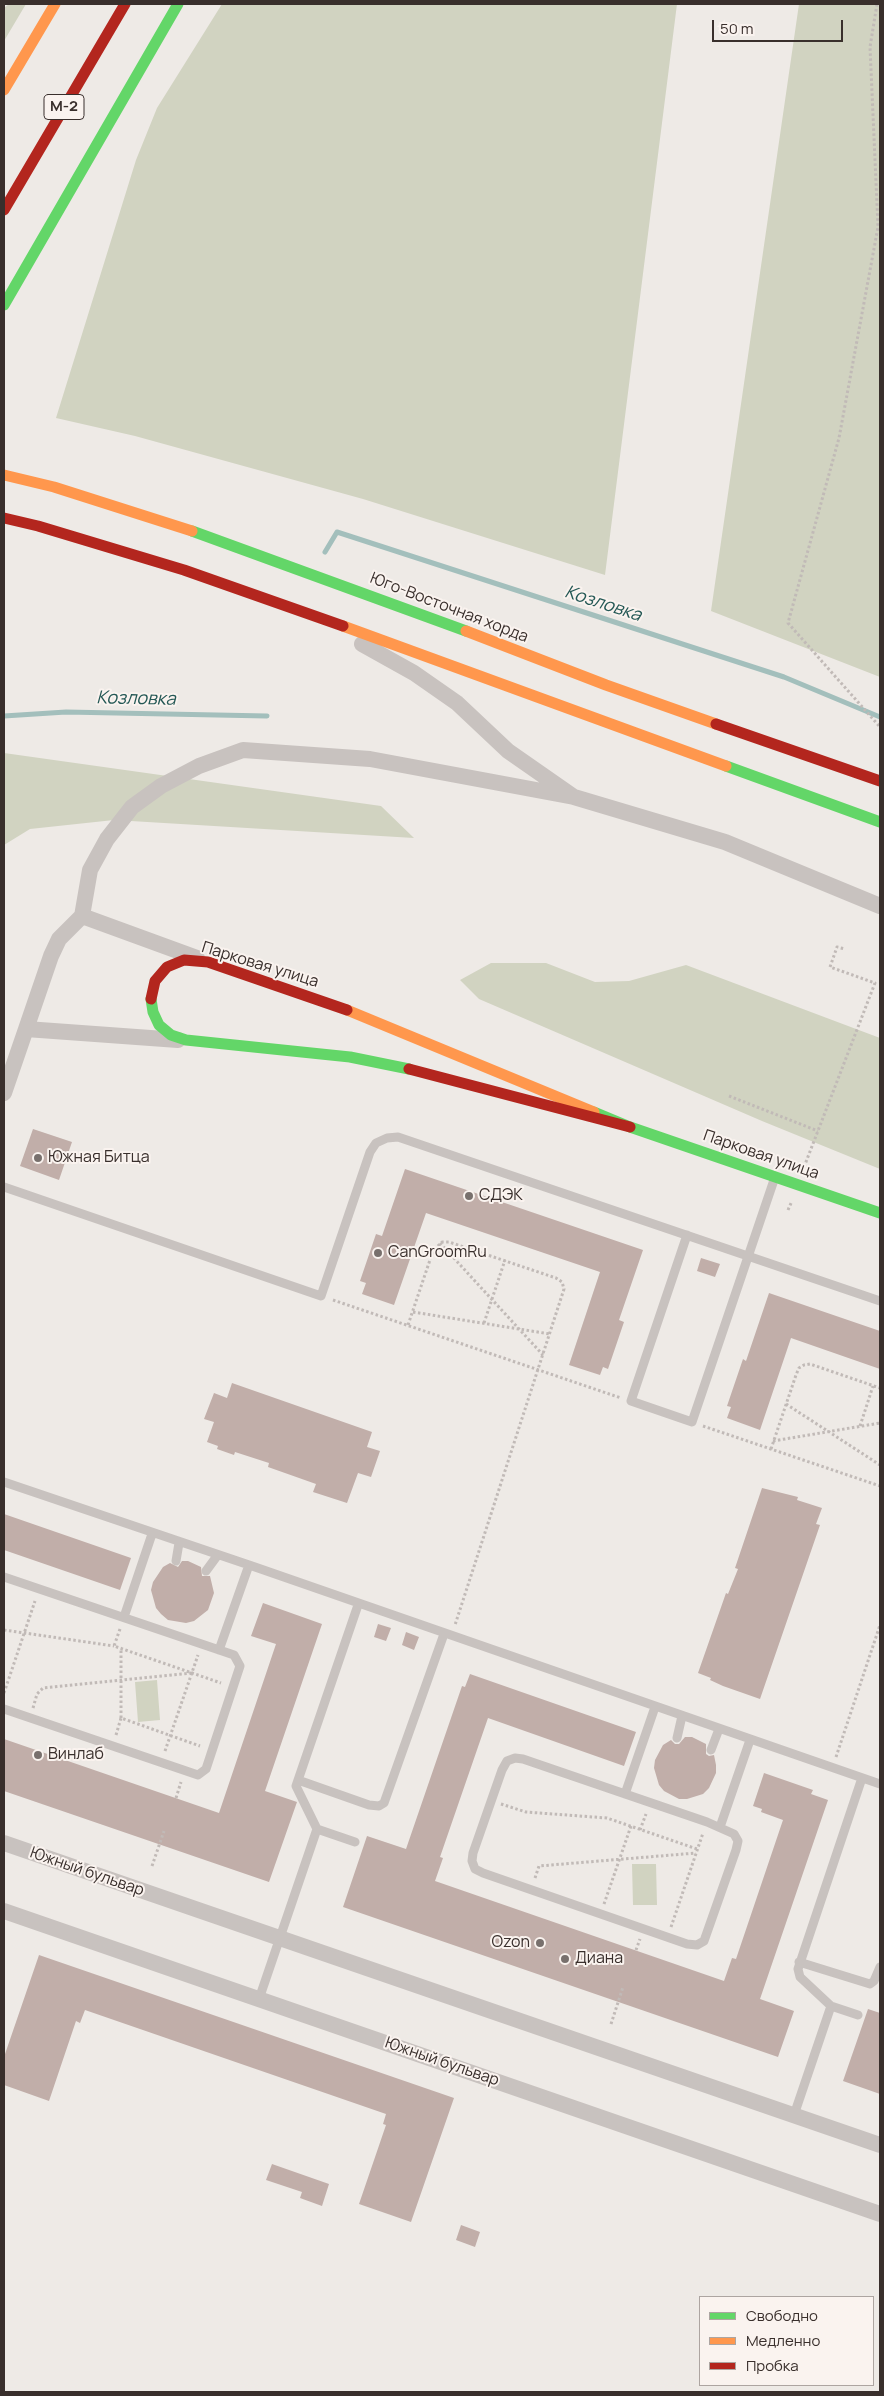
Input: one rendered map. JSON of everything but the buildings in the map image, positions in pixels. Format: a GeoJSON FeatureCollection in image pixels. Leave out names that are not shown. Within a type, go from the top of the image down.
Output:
{"type":"FeatureCollection","features":[{"type":"Feature","properties":{"kind":"main road"},"geometry":{"type":"LineString","coordinates":[[4,90],[55,4]]}},
{"type":"Feature","properties":{"kind":"main road","name":"М-2"},"geometry":{"type":"LineString","coordinates":[[4,210],[125,4]]}},
{"type":"Feature","properties":{"kind":"main road"},"geometry":{"type":"LineString","coordinates":[[5,303],[178,4]]}},
{"type":"Feature","properties":{"kind":"main road","name":"Юго-Восточная хорда"},"geometry":{"type":"LineString","coordinates":[[4,475],[54,486],[204,535],[606,685],[880,781]]}},
{"type":"Feature","properties":{"kind":"main road"},"geometry":{"type":"LineString","coordinates":[[4,518],[38,526],[184,570],[251,593],[880,822]]}},
{"type":"Feature","properties":{"kind":"main road","name":"Парковая улица"},"geometry":{"type":"LineString","coordinates":[[630,1127],[409,1069],[358,1059],[301,1050],[186,1040],[171,1035],[160,1025],[153,1012],[151,1000],[155,981],[167,967],[184,960],[208,962],[368,1018],[630,1127],[880,1213]]}},
{"type":"Feature","properties":{"kind":"street"},"geometry":{"type":"LineString","coordinates":[[251,593],[364,645],[414,673],[457,703],[508,750],[574,797]]}},
{"type":"Feature","properties":{"kind":"street"},"geometry":{"type":"LineString","coordinates":[[4,1092],[50,956],[59,939],[82,916],[90,870],[107,839],[132,807],[161,786],[199,766],[243,750],[370,759],[574,797],[725,842],[880,906]]}},
{"type":"Feature","properties":{"kind":"street"},"geometry":{"type":"LineString","coordinates":[[82,916],[208,962]]}},
{"type":"Feature","properties":{"kind":"street"},"geometry":{"type":"LineString","coordinates":[[26,1029],[186,1040]]}},
{"type":"Feature","properties":{"kind":"street","name":"Южный бульвар"},"geometry":{"type":"LineString","coordinates":[[4,1843],[880,2145]]}},
{"type":"Feature","properties":{"kind":"street","name":"Южный бульвар"},"geometry":{"type":"LineString","coordinates":[[4,1911],[880,2214]]}},
{"type":"Feature","properties":{"kind":"lane"},"geometry":{"type":"LineString","coordinates":[[4,1187],[321,1296],[370,1152],[376,1144],[387,1138],[398,1137],[880,1301]]}},
{"type":"Feature","properties":{"kind":"lane"},"geometry":{"type":"LineString","coordinates":[[687,1235],[631,1401],[692,1422],[775,1177]]}},
{"type":"Feature","properties":{"kind":"lane"},"geometry":{"type":"LineString","coordinates":[[4,1482],[880,1784]]}},
{"type":"Feature","properties":{"kind":"lane"},"geometry":{"type":"LineString","coordinates":[[124,1617],[152,1534]]}},
{"type":"Feature","properties":{"kind":"lane"},"geometry":{"type":"LineString","coordinates":[[176,1562],[179,1543]]}},
{"type":"Feature","properties":{"kind":"lane"},"geometry":{"type":"LineString","coordinates":[[206,1571],[217,1556]]}},
{"type":"Feature","properties":{"kind":"lane"},"geometry":{"type":"LineString","coordinates":[[220,1650],[249,1565]]}},
{"type":"Feature","properties":{"kind":"lane"},"geometry":{"type":"LineString","coordinates":[[4,1577],[234,1655],[238,1660],[239,1672],[206,1770],[198,1775],[4,1709]]}},
{"type":"Feature","properties":{"kind":"lane"},"geometry":{"type":"LineString","coordinates":[[259,1999],[317,1829],[296,1786],[358,1605]]}},
{"type":"Feature","properties":{"kind":"lane"},"geometry":{"type":"LineString","coordinates":[[298,1780],[369,1805],[379,1806],[384,1803],[448,1635]]}},
{"type":"Feature","properties":{"kind":"lane"},"geometry":{"type":"LineString","coordinates":[[625,1794],[655,1707]]}},
{"type":"Feature","properties":{"kind":"lane"},"geometry":{"type":"LineString","coordinates":[[677,1738],[682,1716]]}},
{"type":"Feature","properties":{"kind":"lane"},"geometry":{"type":"LineString","coordinates":[[711,1750],[719,1729]]}},
{"type":"Feature","properties":{"kind":"lane"},"geometry":{"type":"LineString","coordinates":[[720,1827],[750,1740]]}},
{"type":"Feature","properties":{"kind":"lane"},"geometry":{"type":"LineString","coordinates":[[515,1758],[707,1822],[734,1834],[738,1841],[704,1941],[697,1945],[667,1937],[483,1874],[475,1869],[472,1861],[491,1800],[507,1761],[515,1758]]}},
{"type":"Feature","properties":{"kind":"lane"},"geometry":{"type":"LineString","coordinates":[[858,2016],[831,2006],[800,1976],[798,1969],[862,1778]]}},
{"type":"Feature","properties":{"kind":"lane"},"geometry":{"type":"LineString","coordinates":[[317,1829],[355,1842]]}},
{"type":"Feature","properties":{"kind":"lane"},"geometry":{"type":"LineString","coordinates":[[799,1962],[870,1984],[874,1981],[880,1967]]}},
{"type":"Feature","properties":{"kind":"lane"},"geometry":{"type":"LineString","coordinates":[[794,2115],[831,2006]]}},
{"type":"Feature","properties":{"kind":"path"},"geometry":{"type":"LineString","coordinates":[[877,4],[870,47],[878,228],[839,438],[788,623],[880,727]]}},
{"type":"Feature","properties":{"kind":"path"},"geometry":{"type":"LineString","coordinates":[[807,1160],[875,984],[830,967],[838,947],[845,949]]}},
{"type":"Feature","properties":{"kind":"path"},"geometry":{"type":"LineString","coordinates":[[728,1096],[818,1131]]}},
{"type":"Feature","properties":{"kind":"path"},"geometry":{"type":"LineString","coordinates":[[408,1325],[433,1252],[440,1243],[449,1242],[556,1278],[562,1282],[564,1288],[563,1296],[448,1635]]}},
{"type":"Feature","properties":{"kind":"path"},"geometry":{"type":"LineString","coordinates":[[440,1243],[543,1354]]}},
{"type":"Feature","properties":{"kind":"path"},"geometry":{"type":"LineString","coordinates":[[484,1323],[506,1260]]}},
{"type":"Feature","properties":{"kind":"path"},"geometry":{"type":"LineString","coordinates":[[321,1296],[631,1401]]}},
{"type":"Feature","properties":{"kind":"path"},"geometry":{"type":"LineString","coordinates":[[413,1312],[550,1334]]}},
{"type":"Feature","properties":{"kind":"path"},"geometry":{"type":"LineString","coordinates":[[771,1449],[799,1368],[804,1364],[810,1364],[880,1388]]}},
{"type":"Feature","properties":{"kind":"path"},"geometry":{"type":"LineString","coordinates":[[860,1426],[873,1386]]}},
{"type":"Feature","properties":{"kind":"path"},"geometry":{"type":"LineString","coordinates":[[786,1404],[880,1465]]}},
{"type":"Feature","properties":{"kind":"path"},"geometry":{"type":"LineString","coordinates":[[692,1422],[880,1486]]}},
{"type":"Feature","properties":{"kind":"path"},"geometry":{"type":"LineString","coordinates":[[774,1441],[880,1423]]}},
{"type":"Feature","properties":{"kind":"path"},"geometry":{"type":"LineString","coordinates":[[4,1693],[40,1588]]}},
{"type":"Feature","properties":{"kind":"path"},"geometry":{"type":"LineString","coordinates":[[114,1646],[124,1617]]}},
{"type":"Feature","properties":{"kind":"path"},"geometry":{"type":"LineString","coordinates":[[832,1768],[880,1625]]}},
{"type":"Feature","properties":{"kind":"path"},"geometry":{"type":"LineString","coordinates":[[4,1630],[114,1646],[234,1687]]}},
{"type":"Feature","properties":{"kind":"path"},"geometry":{"type":"LineString","coordinates":[[161,1763],[202,1644]]}},
{"type":"Feature","properties":{"kind":"path"},"geometry":{"type":"LineString","coordinates":[[112,1746],[121,1718],[121,1648]]}},
{"type":"Feature","properties":{"kind":"path"},"geometry":{"type":"LineString","coordinates":[[29,1718],[41,1689],[192,1673]]}},
{"type":"Feature","properties":{"kind":"path"},"geometry":{"type":"LineString","coordinates":[[121,1718],[213,1750]]}},
{"type":"Feature","properties":{"kind":"path"},"geometry":{"type":"LineString","coordinates":[[491,1800],[526,1812],[607,1818],[697,1851]]}},
{"type":"Feature","properties":{"kind":"path"},"geometry":{"type":"LineString","coordinates":[[667,1937],[707,1822]]}},
{"type":"Feature","properties":{"kind":"path"},"geometry":{"type":"LineString","coordinates":[[601,1914],[631,1826]]}},
{"type":"Feature","properties":{"kind":"path"},"geometry":{"type":"LineString","coordinates":[[152,1866],[164,1831]]}},
{"type":"Feature","properties":{"kind":"path"},"geometry":{"type":"LineString","coordinates":[[531,1890],[539,1866],[697,1851]]}},
{"type":"Feature","properties":{"kind":"path"},"geometry":{"type":"LineString","coordinates":[[611,2024],[623,1987]]}},
{"type":"Feature","properties":{"kind":"green space"},"geometry":{"type":"Polygon","coordinates":[[[9,4],[26,4],[4,41],[4,8],[9,4]]]}},
{"type":"Feature","properties":{"kind":"green space"},"geometry":{"type":"Polygon","coordinates":[[[222,4],[677,4],[605,575],[363,499],[135,436],[56,418],[136,160],[157,108],[222,4]]]}},
{"type":"Feature","properties":{"kind":"green space"},"geometry":{"type":"Polygon","coordinates":[[[799,4],[880,4],[880,677],[711,611],[799,4]]]}},
{"type":"Feature","properties":{"kind":"green space"},"geometry":{"type":"Polygon","coordinates":[[[4,753],[381,806],[414,838],[114,820],[30,829],[4,845],[4,753]]]}},
{"type":"Feature","properties":{"kind":"green space"},"geometry":{"type":"Polygon","coordinates":[[[491,963],[546,963],[595,982],[629,981],[686,965],[880,1038],[880,1169],[762,1121],[479,999],[460,980],[491,963]]]}},
{"type":"Feature","properties":{"kind":"green space"},"geometry":{"type":"Polygon","coordinates":[[[157,1680],[160,1720],[138,1722],[135,1682],[157,1680]]]}},
{"type":"Feature","properties":{"kind":"green space"},"geometry":{"type":"Polygon","coordinates":[[[632,1864],[656,1864],[657,1905],[633,1905],[632,1864]]]}},
{"type":"Feature","properties":{"kind":"waterway","name":"Козловка"},"geometry":{"type":"LineString","coordinates":[[325,552],[337,532],[784,677],[880,717]]}},
{"type":"Feature","properties":{"kind":"waterway","name":"Козловка"},"geometry":{"type":"LineString","coordinates":[[4,716],[66,712],[267,716]]}},
{"type":"Feature","properties":{"kind":"traffic: fast"},"geometry":{"type":"LineString","coordinates":[[4,305],[178,4]]}},
{"type":"Feature","properties":{"kind":"traffic: fast"},"geometry":{"type":"LineString","coordinates":[[192,531],[466,631]]}},
{"type":"Feature","properties":{"kind":"traffic: fast"},"geometry":{"type":"LineString","coordinates":[[726,766],[880,822]]}},
{"type":"Feature","properties":{"kind":"traffic: fast"},"geometry":{"type":"LineString","coordinates":[[151,999],[153,1012],[159,1025],[171,1035],[186,1040],[350,1057],[409,1069]]}},
{"type":"Feature","properties":{"kind":"traffic: fast"},"geometry":{"type":"LineString","coordinates":[[594,1112],[630,1127],[880,1213]]}},
{"type":"Feature","properties":{"kind":"traffic: slow"},"geometry":{"type":"LineString","coordinates":[[4,90],[55,4]]}},
{"type":"Feature","properties":{"kind":"traffic: slow"},"geometry":{"type":"LineString","coordinates":[[4,475],[54,487],[192,531]]}},
{"type":"Feature","properties":{"kind":"traffic: slow"},"geometry":{"type":"LineString","coordinates":[[343,626],[726,766]]}},
{"type":"Feature","properties":{"kind":"traffic: slow"},"geometry":{"type":"LineString","coordinates":[[466,631],[606,685],[716,724]]}},
{"type":"Feature","properties":{"kind":"traffic: slow"},"geometry":{"type":"LineString","coordinates":[[347,1010],[594,1112]]}},
{"type":"Feature","properties":{"kind":"traffic: jam"},"geometry":{"type":"LineString","coordinates":[[4,210],[125,4]]}},
{"type":"Feature","properties":{"kind":"traffic: jam"},"geometry":{"type":"LineString","coordinates":[[4,518],[38,526],[184,570],[343,626]]}},
{"type":"Feature","properties":{"kind":"traffic: jam"},"geometry":{"type":"LineString","coordinates":[[716,724],[880,781]]}},
{"type":"Feature","properties":{"kind":"traffic: jam"},"geometry":{"type":"LineString","coordinates":[[151,999],[155,981],[167,967],[184,960],[208,962],[347,1010]]}},
{"type":"Feature","properties":{"kind":"traffic: jam"},"geometry":{"type":"LineString","coordinates":[[409,1069],[630,1127]]}},
{"type":"Feature","properties":{"kind":"place","name":"Южная Битца"},"geometry":{"type":"Point","coordinates":[38,1158]}},
{"type":"Feature","properties":{"kind":"place","name":"СДЭК"},"geometry":{"type":"Point","coordinates":[469,1196]}},
{"type":"Feature","properties":{"kind":"place","name":"CanGroomRu"},"geometry":{"type":"Point","coordinates":[378,1253]}},
{"type":"Feature","properties":{"kind":"place","name":"Винлаб"},"geometry":{"type":"Point","coordinates":[38,1755]}},
{"type":"Feature","properties":{"kind":"place","name":"Ozon"},"geometry":{"type":"Point","coordinates":[540,1943]}},
{"type":"Feature","properties":{"kind":"place","name":"Диана"},"geometry":{"type":"Point","coordinates":[565,1959]}}]}
